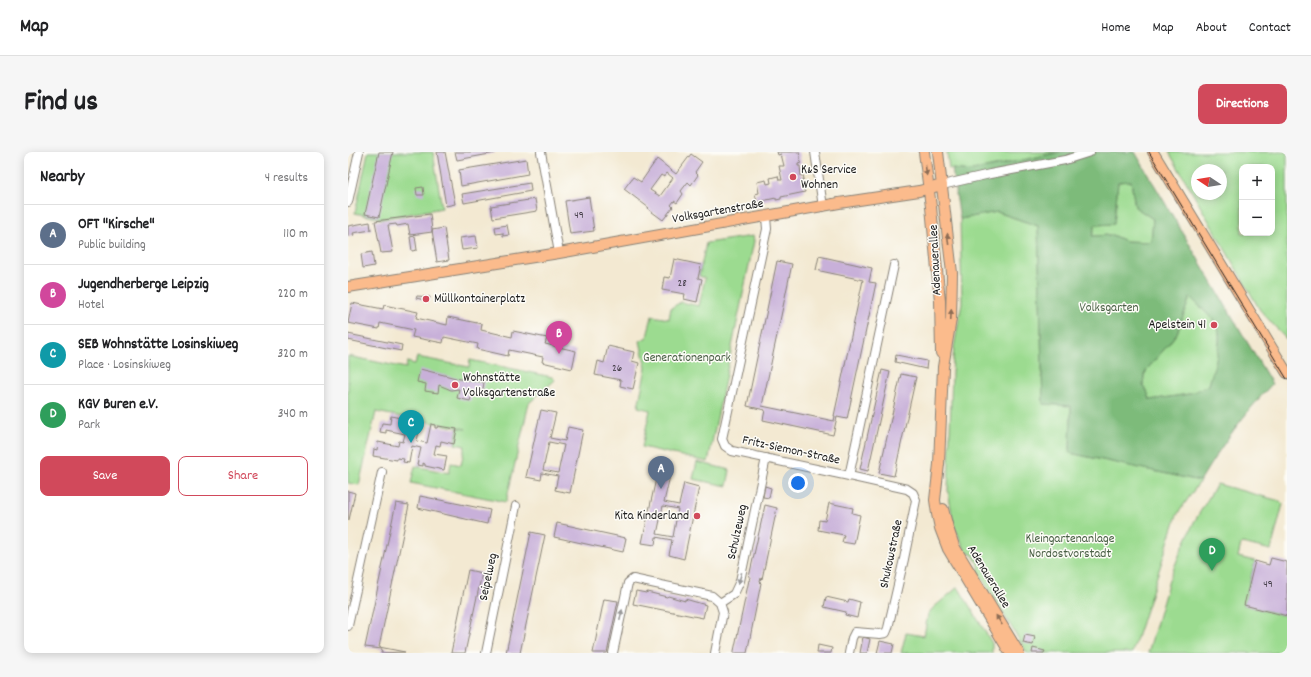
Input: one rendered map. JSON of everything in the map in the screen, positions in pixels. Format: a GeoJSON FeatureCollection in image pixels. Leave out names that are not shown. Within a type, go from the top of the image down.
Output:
{"type":"FeatureCollection","features":[{"type":"Feature","properties":{"kind":"main road","name":"Adenauerallee"},"geometry":{"type":"LineString","coordinates":[[924,152],[940,301],[940,347],[943,367]]}},
{"type":"Feature","properties":{"kind":"main road","name":"Adenauerallee"},"geometry":{"type":"LineString","coordinates":[[938,152],[952,273],[951,318],[943,367],[939,464],[935,500],[936,514],[944,541],[1010,653]]}},
{"type":"Feature","properties":{"kind":"main road"},"geometry":{"type":"LineString","coordinates":[[1153,152],[1287,373]]}},
{"type":"Feature","properties":{"kind":"main road","name":"Volksgartenstraße"},"geometry":{"type":"LineString","coordinates":[[348,287],[559,253],[928,189],[942,184]]}},
{"type":"Feature","properties":{"kind":"main road","name":"Adenauerallee"},"geometry":{"type":"LineString","coordinates":[[939,464],[940,497],[952,542],[1019,653]]}},
{"type":"Feature","properties":{"kind":"street"},"geometry":{"type":"LineString","coordinates":[[348,202],[359,152]]}},
{"type":"Feature","properties":{"kind":"street"},"geometry":{"type":"LineString","coordinates":[[541,152],[559,253]]}},
{"type":"Feature","properties":{"kind":"street"},"geometry":{"type":"LineString","coordinates":[[815,152],[823,206]]}},
{"type":"Feature","properties":{"kind":"street","name":"Volksgartenstraße"},"geometry":{"type":"LineString","coordinates":[[942,184],[1065,160],[1090,152]]}},
{"type":"Feature","properties":{"kind":"street","name":"Fritz-Siemon-Straße"},"geometry":{"type":"LineString","coordinates":[[766,216],[767,229],[722,438],[725,446],[732,451],[849,476],[894,265]]}},
{"type":"Feature","properties":{"kind":"street","name":"Schulzeweg"},"geometry":{"type":"LineString","coordinates":[[720,603],[734,594],[740,581],[766,458]]}},
{"type":"Feature","properties":{"kind":"street"},"geometry":{"type":"LineString","coordinates":[[348,626],[382,472]]}},
{"type":"Feature","properties":{"kind":"street","name":"Shukowstraße"},"geometry":{"type":"LineString","coordinates":[[849,476],[907,489],[913,493],[916,500],[904,559],[886,633],[855,632],[852,638],[849,653]]}},
{"type":"Feature","properties":{"kind":"street","name":"Seipelweg"},"geometry":{"type":"LineString","coordinates":[[486,653],[516,506]]}},
{"type":"Feature","properties":{"kind":"street"},"geometry":{"type":"LineString","coordinates":[[613,653],[628,583],[633,579],[712,596],[720,603],[723,612],[715,653]]}},
{"type":"Feature","properties":{"kind":"green space"},"geometry":{"type":"Polygon","coordinates":[[[368,152],[433,152],[442,208],[382,219],[355,213],[368,152]]]}},
{"type":"Feature","properties":{"kind":"green space"},"geometry":{"type":"Polygon","coordinates":[[[947,152],[1060,152],[972,171],[949,169],[947,152]]]}},
{"type":"Feature","properties":{"kind":"green space","name":"Volksgarten"},"geometry":{"type":"Polygon","coordinates":[[[1060,152],[1135,152],[1272,384],[1233,431],[1200,481],[1070,453],[1071,406],[1043,404],[1038,226],[997,212],[960,219],[952,169],[972,171],[1060,152]],[[1131,181],[1118,182],[1114,224],[1095,225],[1092,236],[1112,235],[1125,241],[1151,242],[1153,219],[1135,207],[1131,181]],[[1190,297],[1177,333],[1144,375],[1143,386],[1147,391],[1150,400],[1189,394],[1209,385],[1219,345],[1218,330],[1216,324],[1190,297]]]}},
{"type":"Feature","properties":{"kind":"green space"},"geometry":{"type":"Polygon","coordinates":[[[1169,152],[1287,152],[1287,340],[1260,310],[1197,200],[1227,200],[1227,164],[1191,164],[1191,190],[1169,152]]]}},
{"type":"Feature","properties":{"kind":"green space"},"geometry":{"type":"Polygon","coordinates":[[[1131,181],[1135,207],[1153,219],[1151,242],[1125,241],[1112,235],[1092,236],[1095,225],[1114,224],[1118,182],[1131,181]]]}},
{"type":"Feature","properties":{"kind":"green space","name":"Kleingartenanlage Nordostvorstadt"},"geometry":{"type":"Polygon","coordinates":[[[997,212],[1038,226],[1043,404],[1071,406],[1070,453],[1200,481],[1177,515],[1132,653],[1027,653],[977,570],[980,568],[973,555],[966,552],[954,526],[948,491],[952,372],[954,347],[962,303],[960,219],[997,212]]]}},
{"type":"Feature","properties":{"kind":"green space","name":"Generationenpark"},"geometry":{"type":"Polygon","coordinates":[[[753,236],[754,241],[708,462],[642,447],[650,410],[638,407],[646,368],[640,341],[647,337],[652,316],[669,319],[671,308],[681,302],[699,306],[705,278],[699,276],[706,243],[753,236]]]}},
{"type":"Feature","properties":{"kind":"green space"},"geometry":{"type":"Polygon","coordinates":[[[1190,297],[1216,324],[1218,330],[1219,345],[1209,385],[1189,394],[1150,400],[1147,391],[1143,387],[1144,375],[1177,333],[1190,297]]]}},
{"type":"Feature","properties":{"kind":"green space"},"geometry":{"type":"Polygon","coordinates":[[[348,356],[406,368],[407,362],[415,364],[417,357],[469,367],[470,360],[552,377],[555,380],[529,403],[506,502],[411,483],[415,466],[449,473],[451,463],[461,465],[465,446],[455,444],[458,428],[466,429],[376,412],[359,485],[348,483],[348,356]]]}},
{"type":"Feature","properties":{"kind":"green space"},"geometry":{"type":"Polygon","coordinates":[[[697,462],[730,470],[727,486],[693,479],[697,462]]]}},
{"type":"Feature","properties":{"kind":"green space"},"geometry":{"type":"Polygon","coordinates":[[[1217,484],[1280,501],[1283,504],[1271,550],[1242,543],[1238,557],[1255,561],[1244,605],[1287,616],[1287,653],[1148,653],[1169,580],[1180,553],[1194,522],[1217,484]]]}},
{"type":"Feature","properties":{"kind":"green space"},"geometry":{"type":"Polygon","coordinates":[[[958,587],[992,643],[992,653],[901,653],[906,633],[924,636],[928,614],[958,587]]]}},
{"type":"Feature","properties":{"kind":"building"},"geometry":{"type":"Polygon","coordinates":[[[379,152],[393,152],[379,217],[365,214],[379,152]]]}},
{"type":"Feature","properties":{"kind":"building"},"geometry":{"type":"Polygon","coordinates":[[[437,152],[445,152],[455,204],[446,206],[437,152]]]}},
{"type":"Feature","properties":{"kind":"building"},"geometry":{"type":"Polygon","coordinates":[[[455,152],[495,152],[495,153],[457,160],[455,152]]]}},
{"type":"Feature","properties":{"kind":"building","name":"K&S Service Wohnen"},"geometry":{"type":"Polygon","coordinates":[[[777,152],[799,152],[801,163],[798,164],[798,166],[800,166],[801,176],[803,175],[804,179],[802,180],[805,192],[781,197],[781,199],[776,200],[776,198],[757,202],[755,194],[759,193],[757,182],[766,180],[767,184],[771,183],[770,178],[778,176],[779,180],[782,180],[779,166],[784,166],[781,154],[778,155],[777,152]]]}},
{"type":"Feature","properties":{"kind":"building"},"geometry":{"type":"Polygon","coordinates":[[[691,154],[702,162],[695,172],[698,175],[691,185],[688,182],[681,191],[683,194],[677,203],[674,201],[671,205],[673,207],[663,220],[624,189],[633,177],[641,182],[657,159],[676,174],[691,154]],[[667,173],[664,177],[661,175],[650,190],[660,196],[673,178],[667,173]]]}},
{"type":"Feature","properties":{"kind":"building"},"geometry":{"type":"Polygon","coordinates":[[[526,159],[528,174],[461,186],[459,170],[526,159]]]}},
{"type":"Feature","properties":{"kind":"building"},"geometry":{"type":"Polygon","coordinates":[[[530,183],[531,191],[464,203],[462,194],[530,183]]]}},
{"type":"Feature","properties":{"kind":"building"},"geometry":{"type":"Polygon","coordinates":[[[423,187],[424,195],[417,195],[416,188],[423,187]]]}},
{"type":"Feature","properties":{"kind":"building"},"geometry":{"type":"Polygon","coordinates":[[[589,197],[594,231],[570,234],[565,201],[589,197]]]}},
{"type":"Feature","properties":{"kind":"building"},"geometry":{"type":"Polygon","coordinates":[[[535,199],[537,211],[493,218],[491,206],[535,199]]]}},
{"type":"Feature","properties":{"kind":"building"},"geometry":{"type":"Polygon","coordinates":[[[430,214],[432,232],[410,235],[408,224],[397,226],[396,224],[388,225],[393,252],[381,253],[375,221],[430,214]]]}},
{"type":"Feature","properties":{"kind":"building"},"geometry":{"type":"Polygon","coordinates":[[[370,222],[371,230],[353,233],[354,235],[348,236],[348,226],[370,222]]]}},
{"type":"Feature","properties":{"kind":"building"},"geometry":{"type":"Polygon","coordinates":[[[507,225],[509,235],[503,236],[503,233],[496,234],[495,227],[507,225]]]}},
{"type":"Feature","properties":{"kind":"building"},"geometry":{"type":"Polygon","coordinates":[[[444,228],[449,260],[437,262],[432,230],[444,228]]]}},
{"type":"Feature","properties":{"kind":"building"},"geometry":{"type":"Polygon","coordinates":[[[415,236],[417,250],[412,251],[410,237],[415,236]]]}},
{"type":"Feature","properties":{"kind":"building"},"geometry":{"type":"Polygon","coordinates":[[[476,236],[478,248],[462,250],[460,238],[476,236]]]}},
{"type":"Feature","properties":{"kind":"building"},"geometry":{"type":"Polygon","coordinates":[[[372,252],[374,266],[363,268],[361,254],[372,252]]]}},
{"type":"Feature","properties":{"kind":"building"},"geometry":{"type":"Polygon","coordinates":[[[819,256],[872,268],[869,282],[876,283],[847,419],[837,417],[833,435],[763,420],[765,410],[747,406],[777,261],[792,264],[762,406],[834,421],[863,280],[816,270],[819,256]]]}},
{"type":"Feature","properties":{"kind":"building"},"geometry":{"type":"Polygon","coordinates":[[[674,259],[701,265],[698,278],[702,279],[697,302],[684,299],[685,294],[662,290],[664,277],[670,278],[674,259]]]}},
{"type":"Feature","properties":{"kind":"building","name":"Müllkontainerplatz"},"geometry":{"type":"Polygon","coordinates":[[[417,296],[430,297],[429,301],[416,298],[417,296]]]}},
{"type":"Feature","properties":{"kind":"building"},"geometry":{"type":"Polygon","coordinates":[[[352,303],[383,309],[384,305],[418,312],[416,318],[447,325],[448,317],[482,324],[481,330],[512,337],[513,331],[547,338],[545,344],[576,351],[572,369],[542,362],[543,357],[509,350],[508,356],[477,349],[478,344],[444,337],[443,343],[412,337],[414,330],[380,323],[379,329],[348,323],[352,303]]]}},
{"type":"Feature","properties":{"kind":"building"},"geometry":{"type":"Polygon","coordinates":[[[348,334],[402,345],[401,351],[348,340],[348,334]]]}},
{"type":"Feature","properties":{"kind":"building"},"geometry":{"type":"Polygon","coordinates":[[[608,346],[634,352],[632,361],[639,363],[633,389],[620,386],[621,380],[595,375],[598,361],[604,363],[608,346]]]}},
{"type":"Feature","properties":{"kind":"building"},"geometry":{"type":"Polygon","coordinates":[[[896,355],[927,361],[926,369],[895,362],[896,355]]]}},
{"type":"Feature","properties":{"kind":"building","name":"Wohnstätte Volksgartenstraße"},"geometry":{"type":"Polygon","coordinates":[[[420,369],[460,379],[484,382],[482,396],[472,394],[470,401],[457,398],[459,389],[451,390],[439,385],[438,393],[425,391],[426,384],[417,382],[420,369]]]}},
{"type":"Feature","properties":{"kind":"building"},"geometry":{"type":"Polygon","coordinates":[[[882,370],[890,372],[868,471],[860,469],[882,370]]]}},
{"type":"Feature","properties":{"kind":"building"},"geometry":{"type":"Polygon","coordinates":[[[901,374],[916,377],[894,476],[879,473],[901,374]]]}},
{"type":"Feature","properties":{"kind":"building"},"geometry":{"type":"Polygon","coordinates":[[[541,410],[556,413],[550,438],[565,441],[568,427],[583,430],[570,493],[555,490],[558,476],[542,473],[541,480],[526,477],[541,410]],[[549,442],[543,470],[558,473],[564,445],[549,442]]]}},
{"type":"Feature","properties":{"kind":"building"},"geometry":{"type":"Polygon","coordinates":[[[391,416],[415,421],[414,423],[416,423],[416,421],[421,422],[417,441],[427,443],[431,424],[435,425],[435,428],[438,426],[457,429],[454,444],[441,441],[440,446],[436,445],[434,454],[447,456],[444,470],[425,466],[423,463],[423,466],[417,465],[421,448],[412,446],[409,463],[403,462],[404,459],[397,458],[397,460],[373,456],[374,449],[377,450],[378,442],[398,446],[399,441],[403,442],[405,434],[386,430],[386,433],[380,432],[382,423],[390,424],[391,416]]]}},
{"type":"Feature","properties":{"kind":"building"},"geometry":{"type":"Polygon","coordinates":[[[657,474],[670,476],[664,502],[679,505],[684,483],[699,487],[684,559],[669,555],[672,540],[656,537],[655,545],[642,543],[657,474]],[[663,506],[657,534],[673,537],[678,509],[663,506]]]}},
{"type":"Feature","properties":{"kind":"building"},"geometry":{"type":"Polygon","coordinates":[[[765,486],[771,488],[769,498],[763,497],[765,486]]]}},
{"type":"Feature","properties":{"kind":"building"},"geometry":{"type":"Polygon","coordinates":[[[348,491],[355,493],[349,520],[348,520],[348,491]]]}},
{"type":"Feature","properties":{"kind":"building"},"geometry":{"type":"Polygon","coordinates":[[[420,496],[490,510],[487,524],[418,508],[420,496]]]}},
{"type":"Feature","properties":{"kind":"building"},"geometry":{"type":"Polygon","coordinates":[[[396,503],[409,505],[379,647],[405,652],[381,653],[382,649],[365,647],[396,503]]]}},
{"type":"Feature","properties":{"kind":"building"},"geometry":{"type":"Polygon","coordinates":[[[829,503],[853,508],[852,513],[860,515],[854,544],[842,542],[844,535],[818,530],[819,520],[825,521],[829,503]]]}},
{"type":"Feature","properties":{"kind":"building"},"geometry":{"type":"Polygon","coordinates":[[[765,505],[777,508],[762,579],[761,578],[760,582],[747,653],[734,653],[749,580],[751,577],[749,577],[765,505]]]}},
{"type":"Feature","properties":{"kind":"building"},"geometry":{"type":"Polygon","coordinates":[[[557,523],[626,538],[623,552],[554,537],[557,523]]]}},
{"type":"Feature","properties":{"kind":"building"},"geometry":{"type":"Polygon","coordinates":[[[531,532],[545,535],[520,653],[506,653],[531,532]]]}},
{"type":"Feature","properties":{"kind":"building"},"geometry":{"type":"Polygon","coordinates":[[[1271,558],[1287,562],[1287,616],[1244,605],[1255,561],[1269,565],[1271,558]]]}},
{"type":"Feature","properties":{"kind":"building"},"geometry":{"type":"Polygon","coordinates":[[[468,570],[482,573],[465,653],[451,653],[468,570]]]}},
{"type":"Feature","properties":{"kind":"building"},"geometry":{"type":"Polygon","coordinates":[[[636,591],[668,596],[685,601],[685,599],[706,605],[703,618],[633,604],[636,591]]]}},
{"type":"Feature","properties":{"kind":"building"},"geometry":{"type":"Polygon","coordinates":[[[826,597],[848,602],[849,599],[860,602],[857,618],[845,615],[846,612],[824,607],[826,597]]]}},
{"type":"Feature","properties":{"kind":"building"},"geometry":{"type":"Polygon","coordinates":[[[604,599],[618,601],[607,653],[593,653],[604,599]]]}},
{"type":"Feature","properties":{"kind":"building"},"geometry":{"type":"Polygon","coordinates":[[[1025,635],[1035,637],[1033,645],[1023,643],[1025,635]]]}},
{"type":"Feature","properties":{"kind":"building"},"geometry":{"type":"Polygon","coordinates":[[[863,637],[870,639],[867,653],[860,653],[863,637]]]}},
{"type":"Feature","properties":{"kind":"building"},"geometry":{"type":"Polygon","coordinates":[[[880,641],[894,644],[892,653],[877,653],[880,641]]]}},
{"type":"Feature","properties":{"kind":"building"},"geometry":{"type":"Polygon","coordinates":[[[818,645],[832,648],[831,653],[817,653],[818,645]]]}},
{"type":"Feature","properties":{"kind":"building"},"geometry":{"type":"Polygon","coordinates":[[[1033,648],[1045,651],[1044,653],[1032,653],[1033,648]]]}},
{"type":"Feature","properties":{"kind":"tram line"},"geometry":{"type":"LineString","coordinates":[[1149,152],[1287,379]]}},
{"type":"Feature","properties":{"kind":"place","name":"K&S Service Wohnen"},"geometry":{"type":"Point","coordinates":[793,177]}},
{"type":"Feature","properties":{"kind":"place","name":"Müllkontainerplatz"},"geometry":{"type":"Point","coordinates":[426,299]}},
{"type":"Feature","properties":{"kind":"place","name":"Apelstein 41"},"geometry":{"type":"Point","coordinates":[1214,325]}},
{"type":"Feature","properties":{"kind":"place","name":"Jugendherberge Leipzig"},"geometry":{"type":"Point","coordinates":[559,354]}},
{"type":"Feature","properties":{"kind":"place","name":"Wohnstätte Volksgartenstraße"},"geometry":{"type":"Point","coordinates":[455,385]}},
{"type":"Feature","properties":{"kind":"place","name":"SEB Wohnstätte Losinskiweg"},"geometry":{"type":"Point","coordinates":[411,443]}},
{"type":"Feature","properties":{"kind":"place","name":"OFT \"Kirsche\""},"geometry":{"type":"Point","coordinates":[661,489]}},
{"type":"Feature","properties":{"kind":"place","name":"Kita Kinderland"},"geometry":{"type":"Point","coordinates":[697,516]}},
{"type":"Feature","properties":{"kind":"place","name":"KGV Buren e.V."},"geometry":{"type":"Point","coordinates":[1212,571]}}]}
